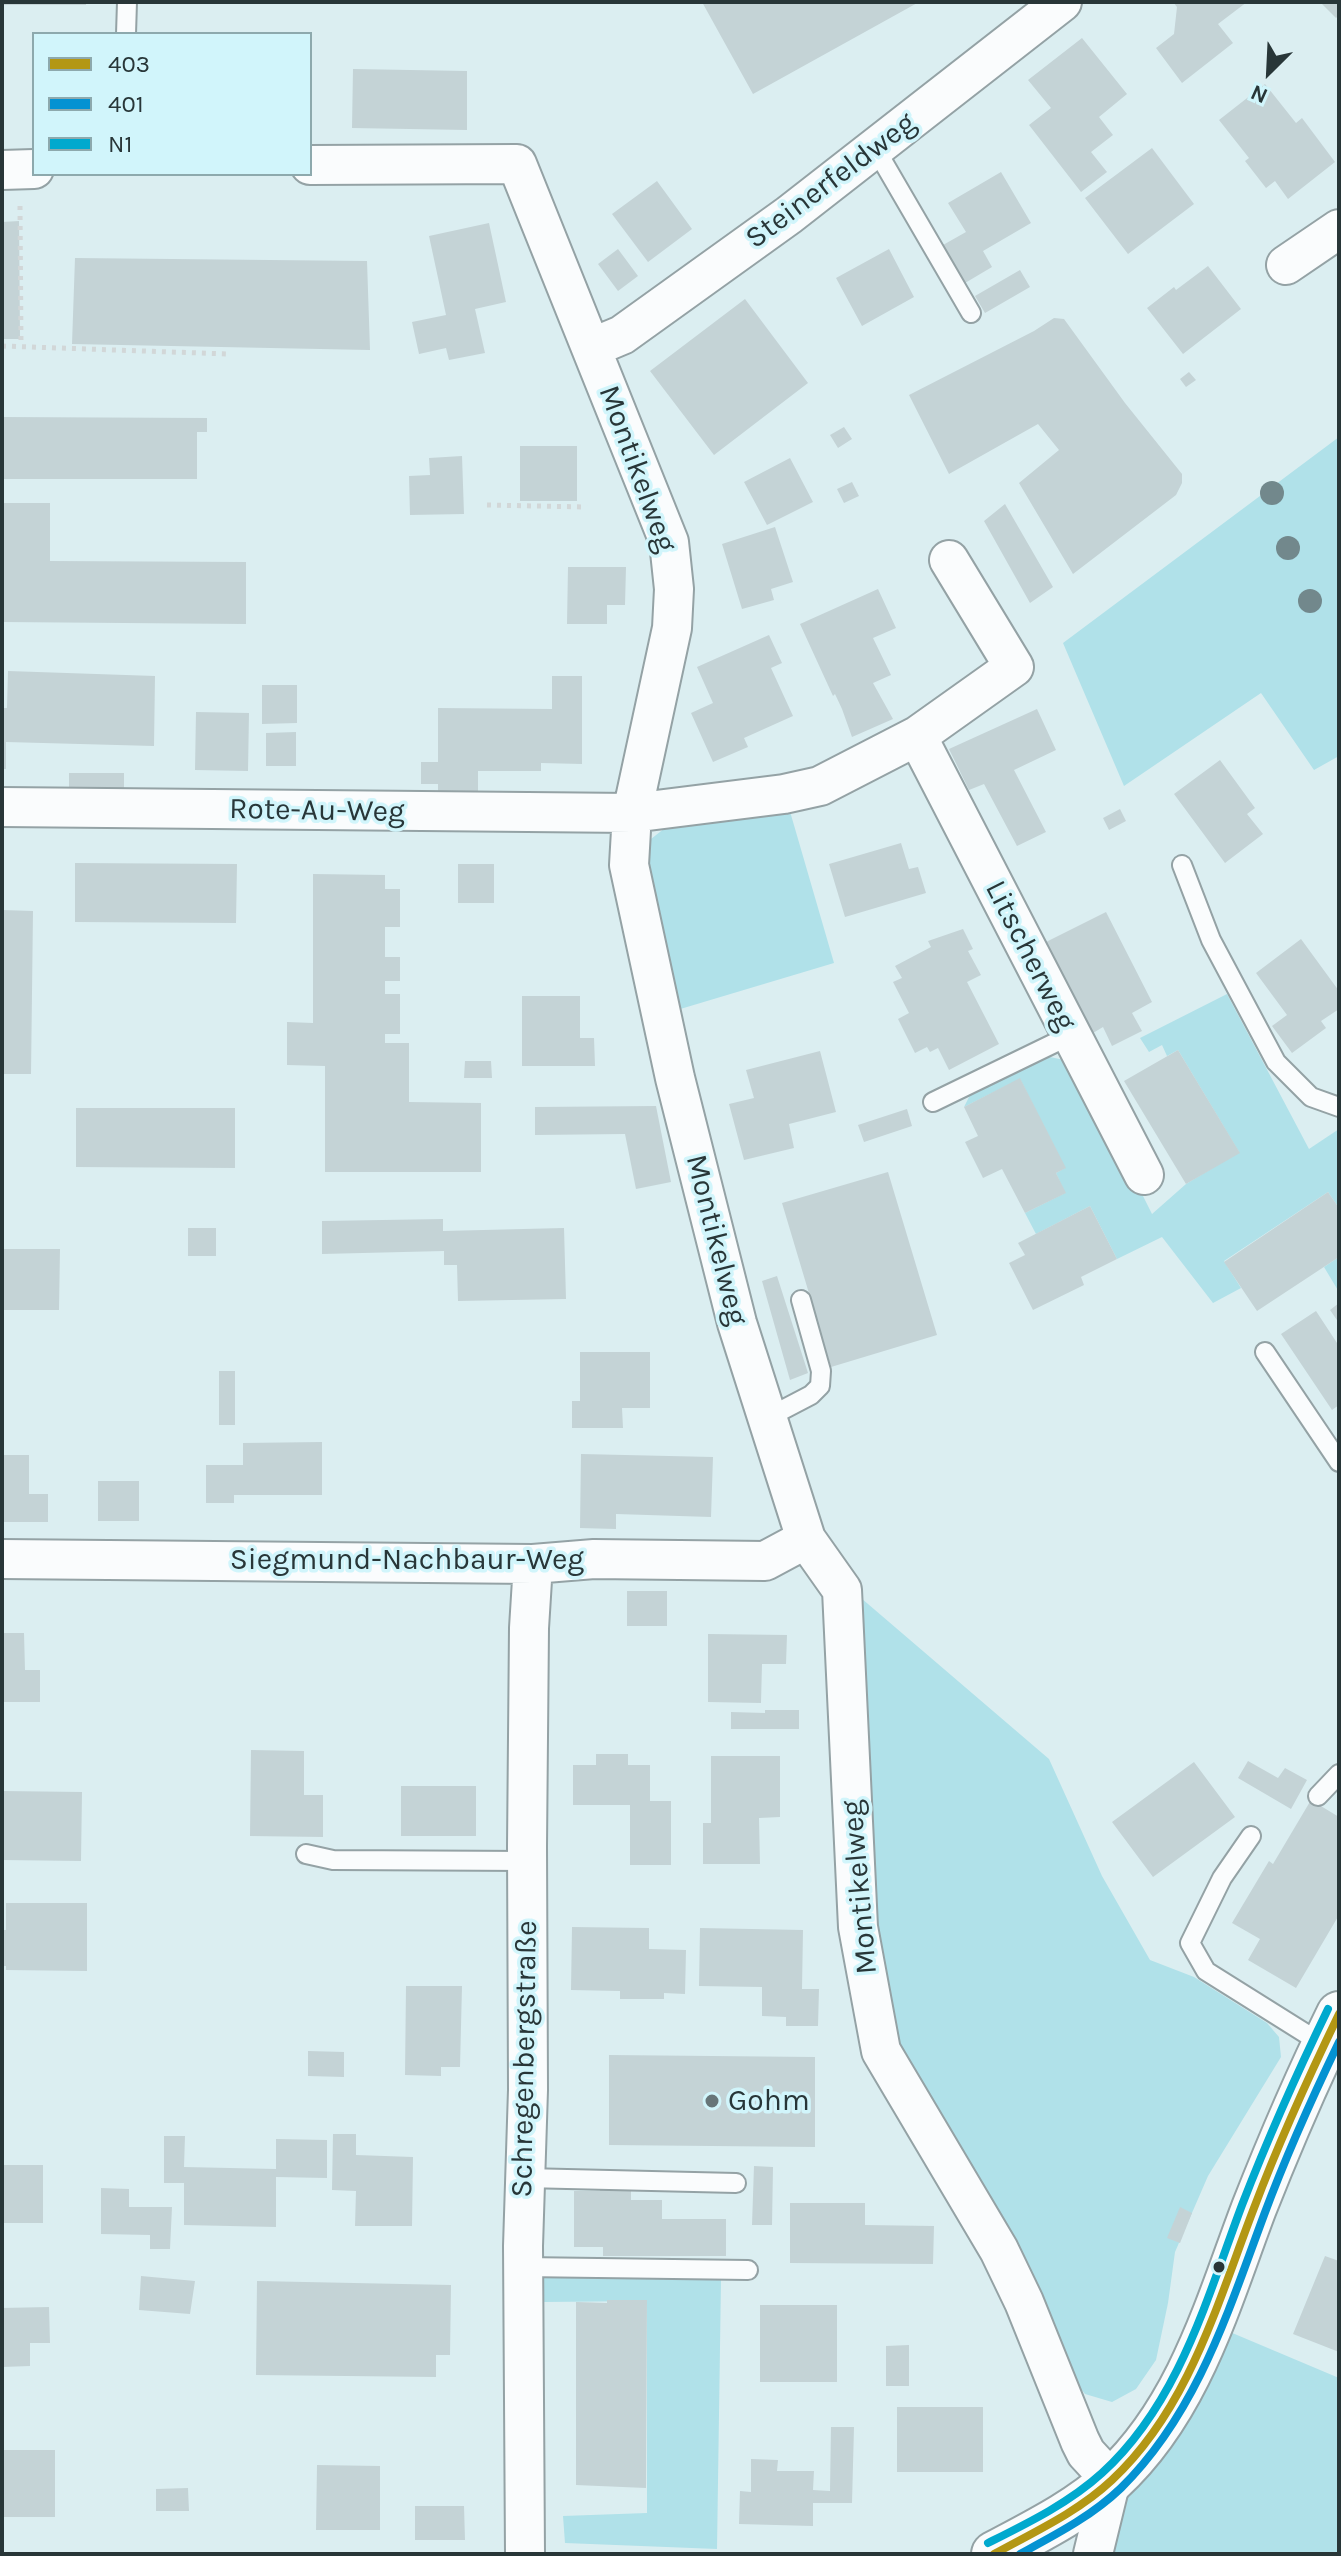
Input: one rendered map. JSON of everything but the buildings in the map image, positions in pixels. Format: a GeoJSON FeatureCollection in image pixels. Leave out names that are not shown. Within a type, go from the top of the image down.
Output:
{"type":"FeatureCollection","features":[{"type":"Feature","properties":{"kind":"main road"},"geometry":{"type":"LineString","coordinates":[[994,2554],[1056,2521],[1111,2480],[1139,2450],[1172,2405],[1211,2324],[1282,2139],[1331,2029]]}},
{"type":"Feature","properties":{"kind":"street","name":"Steinerfeldweg"},"geometry":{"type":"LineString","coordinates":[[591,348],[622,335],[789,215],[1062,2]]}},
{"type":"Feature","properties":{"kind":"street","name":"Montikelweg"},"geometry":{"type":"LineString","coordinates":[[312,165],[517,164],[669,542],[674,589],[672,628],[632,813],[629,865],[672,1063],[737,1323],[806,1539],[842,1590],[858,1927],[881,2051],[999,2250],[1024,2302],[1041,2352],[1080,2441],[1086,2453],[1111,2480]]}},
{"type":"Feature","properties":{"kind":"street"},"geometry":{"type":"LineString","coordinates":[[1286,265],[1339,229]]}},
{"type":"Feature","properties":{"kind":"street"},"geometry":{"type":"LineString","coordinates":[[632,813],[784,794],[820,786],[917,736],[1014,667],[949,560]]}},
{"type":"Feature","properties":{"kind":"street","name":"Litscherweg"},"geometry":{"type":"LineString","coordinates":[[917,736],[1144,1175]]}},
{"type":"Feature","properties":{"kind":"street","name":"Rote-Au-Weg"},"geometry":{"type":"LineString","coordinates":[[2,807],[632,813]]}},
{"type":"Feature","properties":{"kind":"street","name":"Siegmund-Nachbaur-Weg"},"geometry":{"type":"LineString","coordinates":[[2,1559],[533,1564],[594,1559],[765,1561],[806,1539]]}},
{"type":"Feature","properties":{"kind":"street","name":"Schregenbergstraße"},"geometry":{"type":"LineString","coordinates":[[525,2554],[523,2267],[528,2090],[529,1628],[533,1564]]}},
{"type":"Feature","properties":{"kind":"street"},"geometry":{"type":"LineString","coordinates":[[1093,2554],[1111,2480]]}},
{"type":"Feature","properties":{"kind":"lane"},"geometry":{"type":"LineString","coordinates":[[126,32],[127,2]]}},
{"type":"Feature","properties":{"kind":"lane"},"geometry":{"type":"LineString","coordinates":[[875,148],[971,313]]}},
{"type":"Feature","properties":{"kind":"lane"},"geometry":{"type":"LineString","coordinates":[[1182,865],[1211,940],[1276,1062],[1311,1097],[1339,1107]]}},
{"type":"Feature","properties":{"kind":"lane"},"geometry":{"type":"LineString","coordinates":[[933,1102],[1071,1035]]}},
{"type":"Feature","properties":{"kind":"lane"},"geometry":{"type":"LineString","coordinates":[[767,1418],[811,1395],[820,1386],[821,1371],[801,1300]]}},
{"type":"Feature","properties":{"kind":"lane"},"geometry":{"type":"LineString","coordinates":[[1265,1352],[1339,1462]]}},
{"type":"Feature","properties":{"kind":"lane"},"geometry":{"type":"LineString","coordinates":[[1318,1796],[1339,1774]]}},
{"type":"Feature","properties":{"kind":"lane"},"geometry":{"type":"LineString","coordinates":[[1251,1836],[1222,1878],[1190,1943],[1206,1971],[1331,2029]]}},
{"type":"Feature","properties":{"kind":"lane"},"geometry":{"type":"LineString","coordinates":[[306,1854],[333,1860],[527,1861]]}},
{"type":"Feature","properties":{"kind":"lane"},"geometry":{"type":"LineString","coordinates":[[525,2178],[736,2183]]}},
{"type":"Feature","properties":{"kind":"lane"},"geometry":{"type":"LineString","coordinates":[[523,2267],[748,2270]]}},
{"type":"Feature","properties":{"kind":"path"},"geometry":{"type":"LineString","coordinates":[[19,179],[21,346]]}},
{"type":"Feature","properties":{"kind":"path"},"geometry":{"type":"LineString","coordinates":[[2,346],[228,354]]}},
{"type":"Feature","properties":{"kind":"path"},"geometry":{"type":"LineString","coordinates":[[487,505],[587,507]]}},
{"type":"Feature","properties":{"kind":"shaded area"},"geometry":{"type":"Polygon","coordinates":[[[1339,437],[1339,756],[1314,770],[1261,693],[1124,786],[1063,643],[1339,437]]]}},
{"type":"Feature","properties":{"kind":"shaded area"},"geometry":{"type":"Polygon","coordinates":[[[789,808],[834,963],[677,1010],[644,877],[651,839],[665,828],[789,808]]]}},
{"type":"Feature","properties":{"kind":"shaded area"},"geometry":{"type":"Polygon","coordinates":[[[1227,994],[1309,1149],[1339,1129],[1339,1208],[1328,1192],[1224,1261],[1241,1288],[1213,1303],[1162,1237],[1117,1259],[1090,1206],[1036,1234],[1025,1213],[1065,1193],[1056,1173],[1065,1168],[1020,1079],[964,1107],[970,1095],[1050,1057],[1069,1061],[1085,1080],[1152,1214],[1186,1184],[1239,1152],[1178,1050],[1167,1056],[1162,1045],[1149,1052],[1140,1038],[1227,994]]]}},
{"type":"Feature","properties":{"kind":"shaded area"},"geometry":{"type":"Polygon","coordinates":[[[1339,1257],[1339,1292],[1324,1267],[1339,1257]]]}},
{"type":"Feature","properties":{"kind":"shaded area"},"geometry":{"type":"Polygon","coordinates":[[[861,1598],[1049,1759],[1102,1876],[1150,1960],[1194,1977],[1267,2023],[1279,2037],[1281,2057],[1208,2176],[1175,2252],[1156,2360],[1136,2389],[1112,2402],[1085,2394],[1061,2366],[895,2039],[864,1876],[861,1598]]]}},
{"type":"Feature","properties":{"kind":"shaded area"},"geometry":{"type":"Polygon","coordinates":[[[543,2272],[721,2280],[717,2549],[565,2543],[563,2516],[647,2513],[647,2301],[544,2302],[543,2272]]]}},
{"type":"Feature","properties":{"kind":"shaded area"},"geometry":{"type":"Polygon","coordinates":[[[1211,2324],[1339,2378],[1339,2554],[1093,2554],[1211,2324]]]}},
{"type":"Feature","properties":{"kind":"transit line","name":"N1"},"geometry":{"type":"LineString","coordinates":[[988,2543],[1048,2512],[1089,2484],[1129,2445],[1151,2415],[1188,2348],[1262,2155],[1328,2009]]}},
{"type":"Feature","properties":{"kind":"transit line","name":"403"},"geometry":{"type":"LineString","coordinates":[[994,2554],[1055,2521],[1099,2491],[1139,2452],[1161,2421],[1198,2353],[1273,2159],[1339,2014]]}},
{"type":"Feature","properties":{"kind":"transit line","name":"401"},"geometry":{"type":"LineString","coordinates":[[1020,2554],[1073,2524],[1110,2498],[1147,2459],[1170,2427],[1208,2360],[1281,2171],[1339,2042]]}},
{"type":"Feature","properties":{"kind":"place","name":"Gohm"},"geometry":{"type":"Point","coordinates":[712,2101]}}]}
